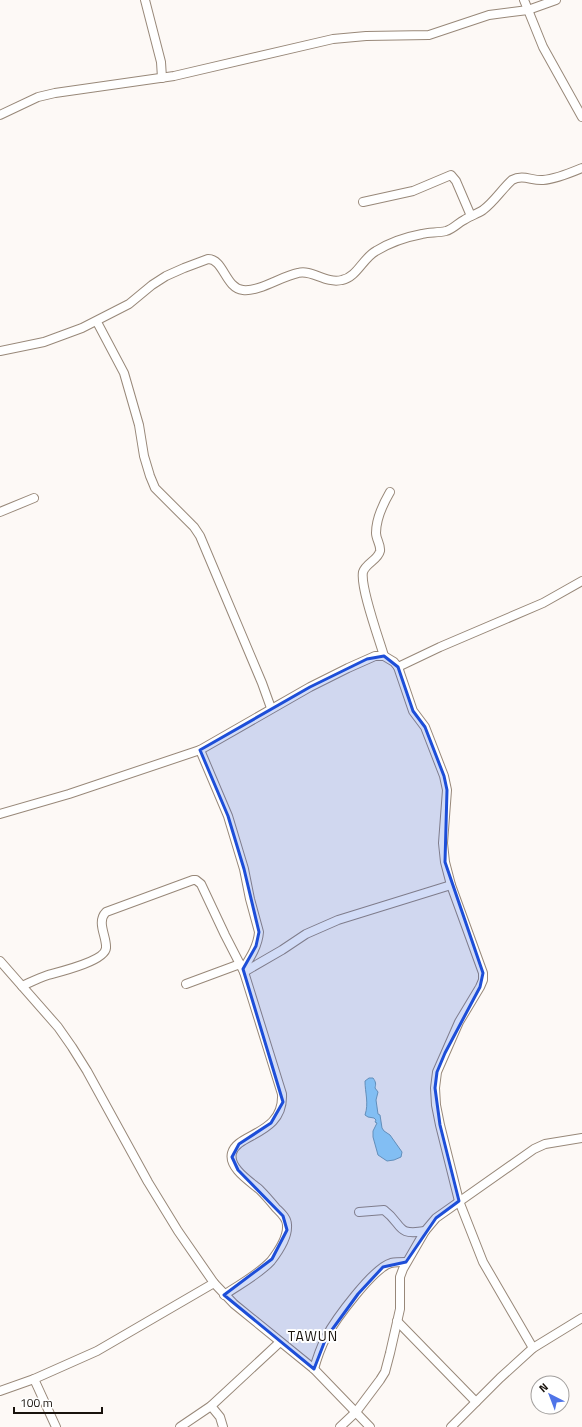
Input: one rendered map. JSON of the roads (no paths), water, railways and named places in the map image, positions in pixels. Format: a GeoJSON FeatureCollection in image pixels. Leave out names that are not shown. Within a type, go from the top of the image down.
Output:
{"type":"FeatureCollection","features":[{"type":"Feature","properties":{"kind":"street"},"geometry":{"type":"LineString","coordinates":[[144,0],[161,62],[162,78]]}},
{"type":"Feature","properties":{"kind":"street"},"geometry":{"type":"LineString","coordinates":[[524,0],[543,47],[582,117]]}},
{"type":"Feature","properties":{"kind":"street"},"geometry":{"type":"LineString","coordinates":[[0,115],[20,104],[46,95],[162,78],[247,60],[333,39],[366,36],[429,36],[489,15],[528,10],[556,0]]}},
{"type":"Feature","properties":{"kind":"street"},"geometry":{"type":"LineString","coordinates":[[574,102],[582,98]]}},
{"type":"Feature","properties":{"kind":"street"},"geometry":{"type":"LineString","coordinates":[[0,351],[44,342],[97,322],[129,304],[152,284],[166,276],[202,261],[212,259],[215,260],[227,279],[235,287],[243,290],[266,285],[300,272],[309,273],[330,281],[337,281],[349,277],[365,259],[381,248],[422,234],[447,231],[484,209],[509,183],[516,178],[542,180],[572,173],[582,168]]}},
{"type":"Feature","properties":{"kind":"street"},"geometry":{"type":"LineString","coordinates":[[363,202],[413,191],[451,175],[456,181],[471,216]]}},
{"type":"Feature","properties":{"kind":"street"},"geometry":{"type":"LineString","coordinates":[[97,322],[124,373],[139,425],[144,456],[155,488],[194,527],[200,536],[262,683],[271,708]]}},
{"type":"Feature","properties":{"kind":"street"},"geometry":{"type":"LineString","coordinates":[[384,656],[364,588],[363,572],[380,552],[376,532],[377,521],[381,508],[390,492]]}},
{"type":"Feature","properties":{"kind":"street"},"geometry":{"type":"LineString","coordinates":[[0,512],[34,498]]}},
{"type":"Feature","properties":{"kind":"street"},"geometry":{"type":"LineString","coordinates":[[398,667],[453,641],[543,603],[582,582]]}},
{"type":"Feature","properties":{"kind":"street"},"geometry":{"type":"LineString","coordinates":[[0,814],[69,794],[200,750],[271,708],[348,668],[375,656],[384,656],[394,662],[398,667],[413,711],[425,727],[437,755],[446,784],[447,790],[443,843],[445,862],[451,885],[483,973],[483,980],[480,987],[456,1028],[437,1072],[436,1105],[440,1125],[459,1201],[484,1262],[533,1348]]}},
{"type":"Feature","properties":{"kind":"street"},"geometry":{"type":"LineString","coordinates":[[200,750],[232,828],[244,869],[258,932],[256,946],[242,968]]}},
{"type":"Feature","properties":{"kind":"street"},"geometry":{"type":"LineString","coordinates":[[22,986],[48,975],[78,966],[102,955],[106,948],[102,921],[103,915],[106,912],[193,880],[199,881],[203,887],[242,968],[278,1080],[283,1102],[271,1123],[261,1132],[234,1148],[232,1156],[238,1170],[261,1191],[286,1219],[287,1226],[283,1240],[272,1260],[256,1274],[224,1295]]}},
{"type":"Feature","properties":{"kind":"street"},"geometry":{"type":"LineString","coordinates":[[186,984],[242,968],[282,950],[306,934],[338,920],[451,885]]}},
{"type":"Feature","properties":{"kind":"street"},"geometry":{"type":"LineString","coordinates":[[0,960],[58,1027],[72,1047],[87,1071],[148,1182],[178,1231],[214,1284],[224,1295],[314,1369],[370,1427]]}},
{"type":"Feature","properties":{"kind":"street"},"geometry":{"type":"LineString","coordinates":[[340,1427],[356,1412],[385,1372],[400,1309],[400,1277],[406,1262],[425,1231],[439,1214],[534,1149],[545,1144],[582,1138]]}},
{"type":"Feature","properties":{"kind":"street"},"geometry":{"type":"LineString","coordinates":[[359,1212],[384,1210],[407,1233],[425,1231]]}},
{"type":"Feature","properties":{"kind":"street"},"geometry":{"type":"LineString","coordinates":[[314,1369],[317,1357],[336,1320],[358,1294],[382,1267],[390,1263],[406,1262]]}},
{"type":"Feature","properties":{"kind":"street"},"geometry":{"type":"LineString","coordinates":[[0,1391],[34,1379],[97,1350],[214,1284]]}},
{"type":"Feature","properties":{"kind":"street"},"geometry":{"type":"LineString","coordinates":[[451,1427],[510,1368],[533,1348],[582,1318]]}},
{"type":"Feature","properties":{"kind":"street"},"geometry":{"type":"LineString","coordinates":[[397,1321],[476,1402]]}},
{"type":"Feature","properties":{"kind":"street"},"geometry":{"type":"LineString","coordinates":[[180,1427],[211,1406],[280,1342]]}},
{"type":"Feature","properties":{"kind":"street"},"geometry":{"type":"LineString","coordinates":[[34,1379],[56,1427]]}},
{"type":"Feature","properties":{"kind":"street"},"geometry":{"type":"LineString","coordinates":[[211,1406],[220,1417],[223,1427]]}},
{"type":"Feature","properties":{"kind":"water"},"geometry":{"type":"Polygon","coordinates":[[[369,1078],[373,1078],[376,1083],[375,1088],[378,1092],[376,1100],[382,1128],[390,1135],[402,1152],[401,1157],[394,1160],[387,1161],[378,1155],[373,1137],[373,1131],[377,1123],[375,1122],[376,1120],[374,1118],[365,1115],[367,1102],[365,1081],[369,1078]]]}},
{"type":"Feature","properties":{"kind":"district","name":"TAWUN"},"geometry":{"type":"Point","coordinates":[313,1335]}}]}
